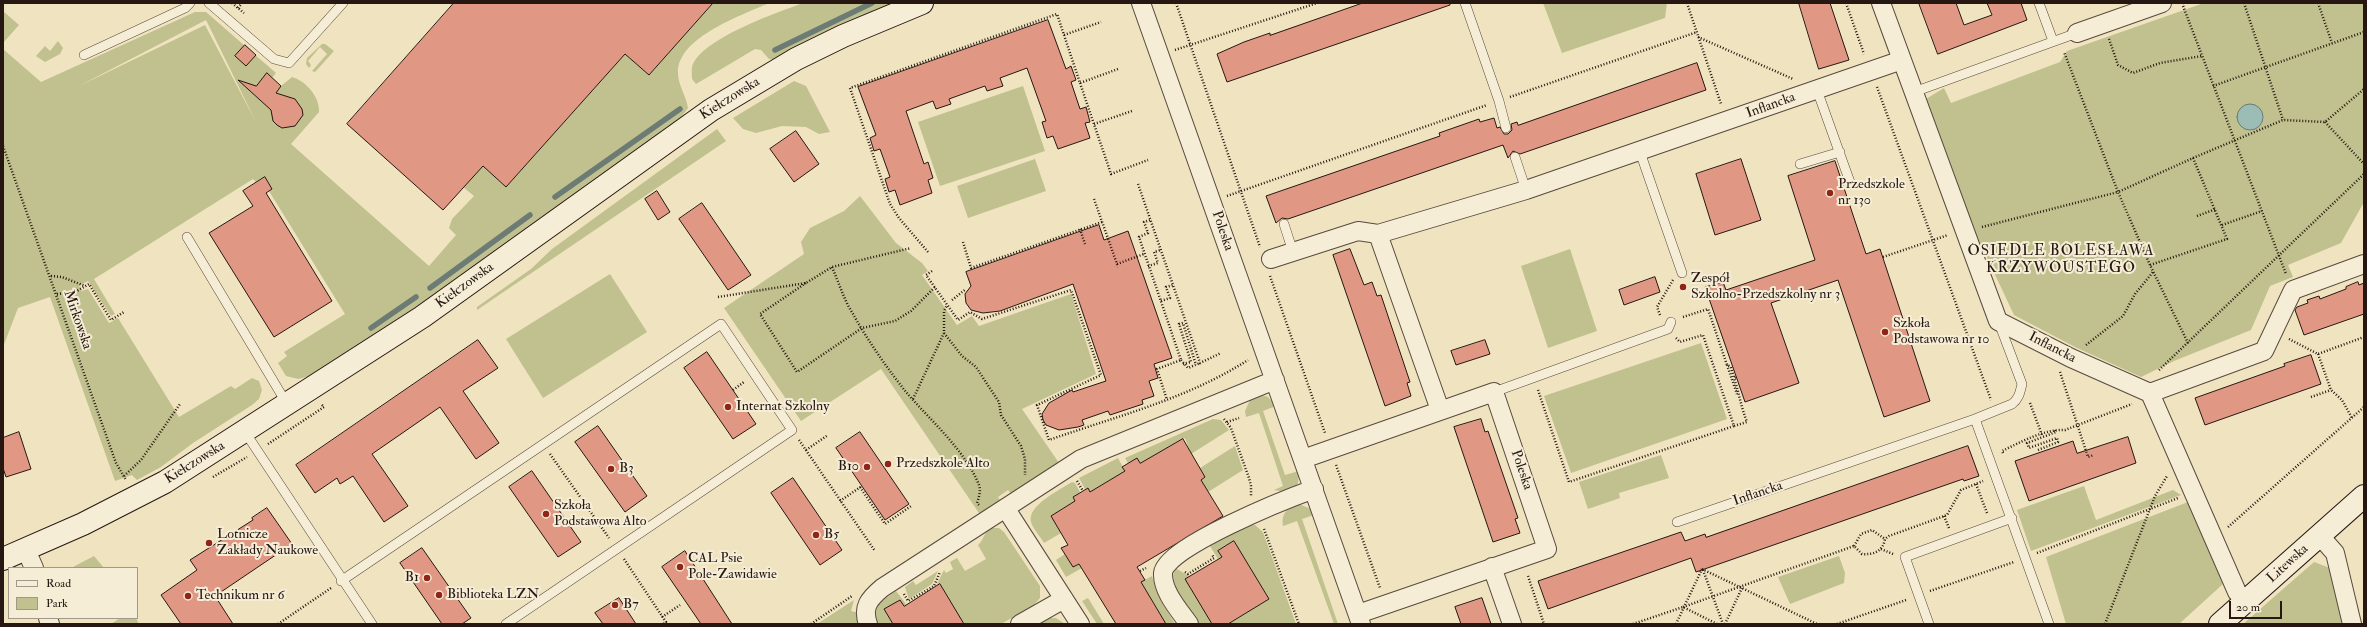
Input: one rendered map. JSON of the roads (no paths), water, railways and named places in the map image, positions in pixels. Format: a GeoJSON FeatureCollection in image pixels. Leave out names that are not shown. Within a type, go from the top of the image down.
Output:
{"type":"FeatureCollection","features":[{"type":"Feature","properties":{"kind":"street","name":"Kiełczowska"},"geometry":{"type":"LineString","coordinates":[[3,559],[30,559],[136,498],[288,405],[422,317],[711,110],[796,59],[843,36],[922,3]]}},
{"type":"Feature","properties":{"kind":"street","name":"Poleska"},"geometry":{"type":"LineString","coordinates":[[1141,3],[1360,619],[1386,604],[1547,549],[1494,392]]}},
{"type":"Feature","properties":{"kind":"street"},"geometry":{"type":"LineString","coordinates":[[1881,3],[1998,320]]}},
{"type":"Feature","properties":{"kind":"street"},"geometry":{"type":"LineString","coordinates":[[2077,33],[2162,3]]}},
{"type":"Feature","properties":{"kind":"street","name":"Inflancka"},"geometry":{"type":"LineString","coordinates":[[1640,152],[1902,60]]}},
{"type":"Feature","properties":{"kind":"street"},"geometry":{"type":"LineString","coordinates":[[1267,261],[1358,230],[1378,234],[1526,190],[1640,152]]}},
{"type":"Feature","properties":{"kind":"street"},"geometry":{"type":"LineString","coordinates":[[1378,234],[1440,410]]}},
{"type":"Feature","properties":{"kind":"street"},"geometry":{"type":"LineString","coordinates":[[2245,601],[2236,592],[2147,391],[2264,351],[2292,290],[2364,264]]}},
{"type":"Feature","properties":{"kind":"street","name":"Inflancka"},"geometry":{"type":"LineString","coordinates":[[1998,320],[2071,358],[2147,391]]}},
{"type":"Feature","properties":{"kind":"street"},"geometry":{"type":"LineString","coordinates":[[868,624],[865,616],[866,606],[870,599],[882,588],[1081,459],[1275,380]]}},
{"type":"Feature","properties":{"kind":"street"},"geometry":{"type":"LineString","coordinates":[[1303,459],[1494,392]]}},
{"type":"Feature","properties":{"kind":"street"},"geometry":{"type":"LineString","coordinates":[[1189,624],[1164,584],[1163,571],[1171,559],[1210,535],[1269,505],[1314,489]]}},
{"type":"Feature","properties":{"kind":"street","name":"Litewska"},"geometry":{"type":"LineString","coordinates":[[2220,624],[2364,496]]}},
{"type":"Feature","properties":{"kind":"street"},"geometry":{"type":"LineString","coordinates":[[1006,509],[1080,624]]}},
{"type":"Feature","properties":{"kind":"street","name":"Litewska"},"geometry":{"type":"LineString","coordinates":[[2319,535],[2335,553],[2352,624]]}},
{"type":"Feature","properties":{"kind":"street"},"geometry":{"type":"LineString","coordinates":[[1492,568],[1512,624]]}},
{"type":"Feature","properties":{"kind":"street"},"geometry":{"type":"LineString","coordinates":[[1020,624],[1064,599]]}},
{"type":"Feature","properties":{"kind":"lane"},"geometry":{"type":"LineString","coordinates":[[84,55],[185,8],[190,3]]}},
{"type":"Feature","properties":{"kind":"lane"},"geometry":{"type":"LineString","coordinates":[[209,3],[274,59],[289,63],[343,3]]}},
{"type":"Feature","properties":{"kind":"lane"},"geometry":{"type":"LineString","coordinates":[[1466,3],[1499,101],[1506,128]]}},
{"type":"Feature","properties":{"kind":"lane"},"geometry":{"type":"LineString","coordinates":[[2039,3],[2053,42]]}},
{"type":"Feature","properties":{"kind":"lane"},"geometry":{"type":"LineString","coordinates":[[1914,92],[2077,33]]}},
{"type":"Feature","properties":{"kind":"lane"},"geometry":{"type":"LineString","coordinates":[[1817,90],[1851,185]]}},
{"type":"Feature","properties":{"kind":"lane"},"geometry":{"type":"LineString","coordinates":[[1640,152],[1682,273]]}},
{"type":"Feature","properties":{"kind":"lane"},"geometry":{"type":"LineString","coordinates":[[1800,164],[1840,152]]}},
{"type":"Feature","properties":{"kind":"lane"},"geometry":{"type":"LineString","coordinates":[[1515,157],[1526,190]]}},
{"type":"Feature","properties":{"kind":"lane"},"geometry":{"type":"LineString","coordinates":[[1284,224],[1294,252]]}},
{"type":"Feature","properties":{"kind":"lane"},"geometry":{"type":"LineString","coordinates":[[187,236],[288,405]]}},
{"type":"Feature","properties":{"kind":"lane","name":"Inflancka"},"geometry":{"type":"LineString","coordinates":[[1677,522],[1975,419],[1996,411],[2016,400],[2022,384],[1998,320]]}},
{"type":"Feature","properties":{"kind":"lane"},"geometry":{"type":"LineString","coordinates":[[341,581],[721,324],[792,430],[506,624]]}},
{"type":"Feature","properties":{"kind":"lane"},"geometry":{"type":"LineString","coordinates":[[1494,392],[1668,327]]}},
{"type":"Feature","properties":{"kind":"lane"},"geometry":{"type":"LineString","coordinates":[[1975,419],[2049,624]]}},
{"type":"Feature","properties":{"kind":"lane"},"geometry":{"type":"LineString","coordinates":[[245,432],[341,581],[372,624]]}},
{"type":"Feature","properties":{"kind":"lane"},"geometry":{"type":"LineString","coordinates":[[1929,624],[1905,556],[2012,518]]}},
{"type":"Feature","properties":{"kind":"water"},"geometry":{"type":"Polygon","coordinates":[[[2250,104],[2259,108],[2263,117],[2259,126],[2250,130],[2241,126],[2237,117],[2241,108],[2250,104]]]}},
{"type":"Feature","properties":{"kind":"waterway"},"geometry":{"type":"LineString","coordinates":[[775,50],[872,3]]}},
{"type":"Feature","properties":{"kind":"waterway"},"geometry":{"type":"LineString","coordinates":[[555,197],[680,109]]}},
{"type":"Feature","properties":{"kind":"waterway"},"geometry":{"type":"LineString","coordinates":[[430,288],[530,215]]}},
{"type":"Feature","properties":{"kind":"waterway"},"geometry":{"type":"LineString","coordinates":[[371,328],[416,297]]}},
{"type":"Feature","properties":{"kind":"place","name":"Przedszkole nr 130"},"geometry":{"type":"Point","coordinates":[1830,193]}},
{"type":"Feature","properties":{"kind":"place","name":"Zespół Szkolno-Przedszkolny nr 3"},"geometry":{"type":"Point","coordinates":[1683,287]}},
{"type":"Feature","properties":{"kind":"place","name":"Szkoła Podstawowa nr 10"},"geometry":{"type":"Point","coordinates":[1885,332]}},
{"type":"Feature","properties":{"kind":"place","name":"Internat Szkolny"},"geometry":{"type":"Point","coordinates":[728,407]}},
{"type":"Feature","properties":{"kind":"place","name":"Przedszkole Alto"},"geometry":{"type":"Point","coordinates":[888,464]}},
{"type":"Feature","properties":{"kind":"place","name":"B10"},"geometry":{"type":"Point","coordinates":[867,467]}},
{"type":"Feature","properties":{"kind":"place","name":"B3"},"geometry":{"type":"Point","coordinates":[611,469]}},
{"type":"Feature","properties":{"kind":"place","name":"Szkoła Podstawowa Alto"},"geometry":{"type":"Point","coordinates":[546,514]}},
{"type":"Feature","properties":{"kind":"place","name":"B5"},"geometry":{"type":"Point","coordinates":[816,535]}},
{"type":"Feature","properties":{"kind":"place","name":"Lotnicze Zakłady Naukowe"},"geometry":{"type":"Point","coordinates":[209,543]}},
{"type":"Feature","properties":{"kind":"place","name":"CAL Psie Pole-Zawidawie"},"geometry":{"type":"Point","coordinates":[680,567]}},
{"type":"Feature","properties":{"kind":"place","name":"B1"},"geometry":{"type":"Point","coordinates":[427,578]}},
{"type":"Feature","properties":{"kind":"place","name":"Biblioteka LZN"},"geometry":{"type":"Point","coordinates":[439,595]}},
{"type":"Feature","properties":{"kind":"place","name":"Technikum nr 6"},"geometry":{"type":"Point","coordinates":[188,596]}},
{"type":"Feature","properties":{"kind":"place","name":"B7"},"geometry":{"type":"Point","coordinates":[615,605]}},
{"type":"Feature","properties":{"kind":"district","name":"OSIEDLE BOLESŁAWA KRZYWOUSTEGO"},"geometry":{"type":"Point","coordinates":[2061,260]}}]}
